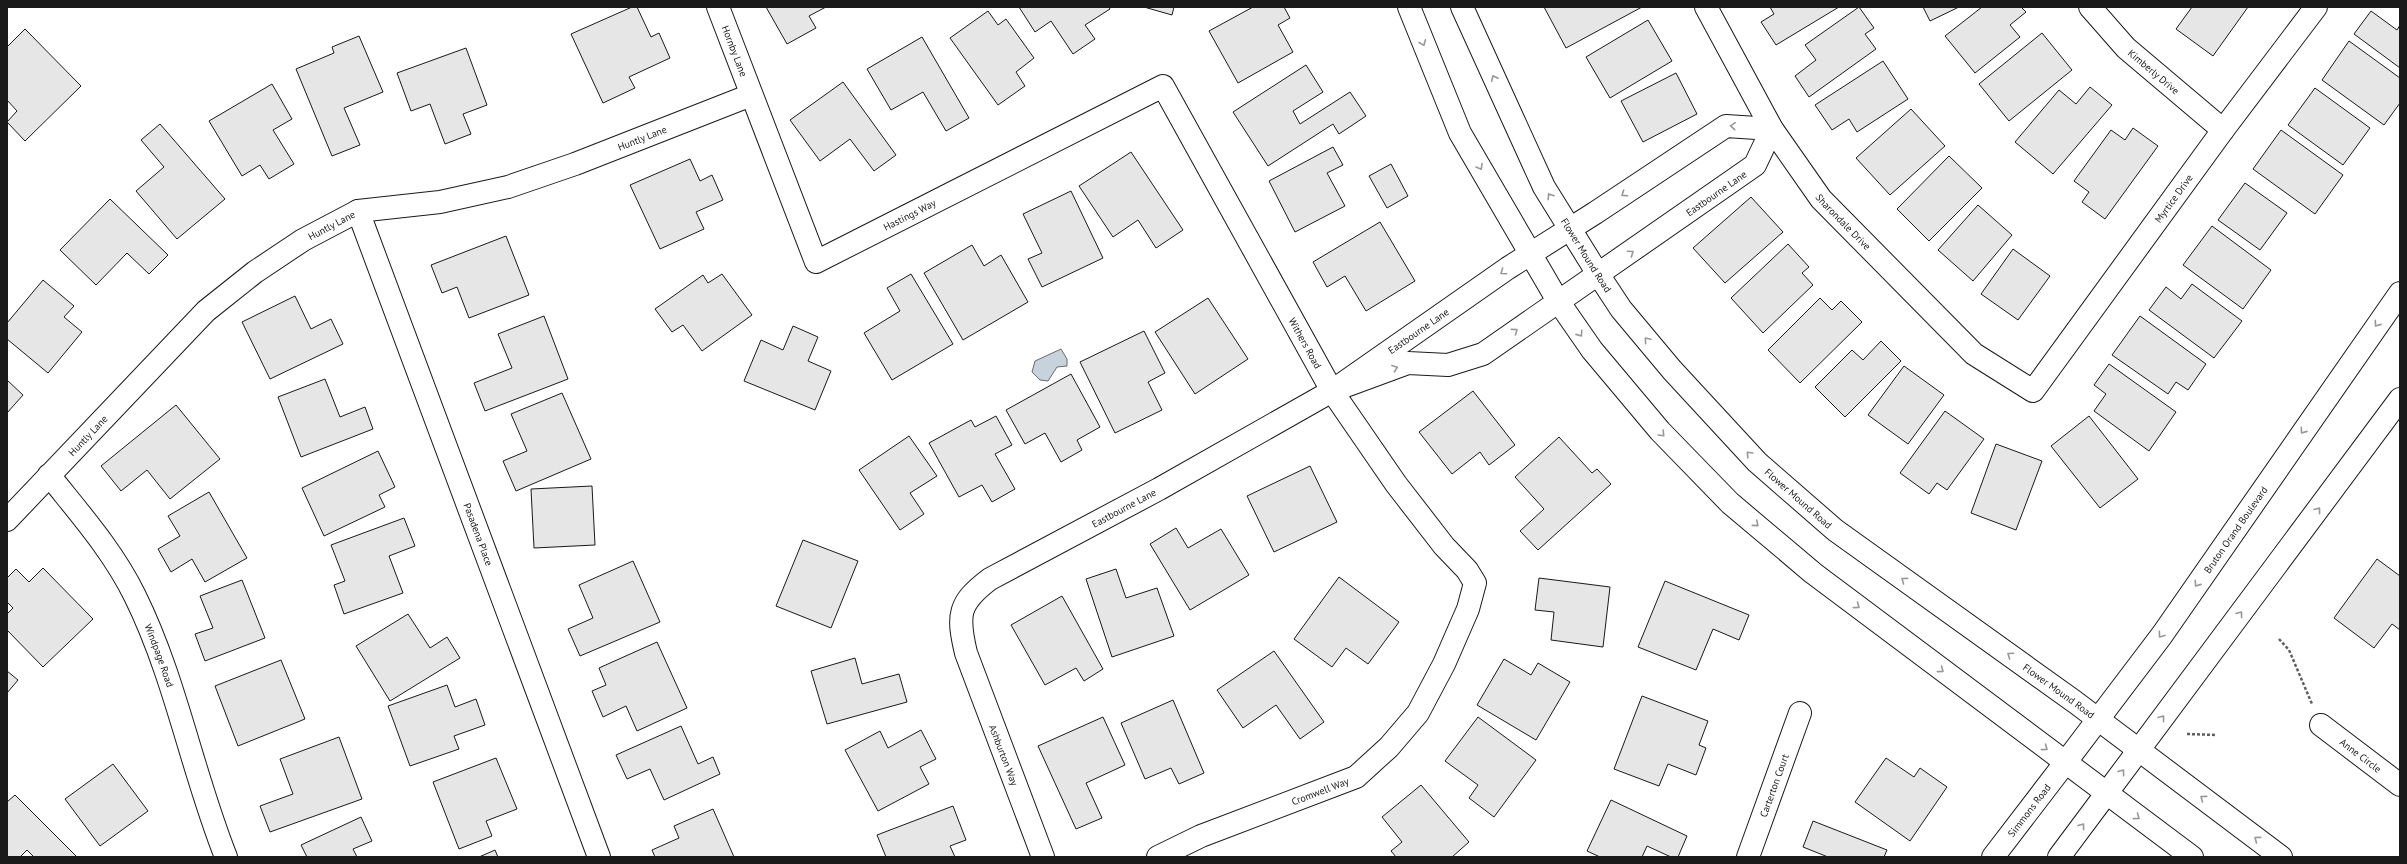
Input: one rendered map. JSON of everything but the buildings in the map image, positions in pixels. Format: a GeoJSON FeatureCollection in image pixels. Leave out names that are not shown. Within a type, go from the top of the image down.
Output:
{"type":"FeatureCollection","features":[{"type":"Feature","properties":{"kind":"street","name":"Hornby Lane"},"geometry":{"type":"LineString","coordinates":[[718,7],[751,95]]}},
{"type":"Feature","properties":{"kind":"street"},"geometry":{"type":"LineString","coordinates":[[1409,7],[1460,133],[1530,254],[1558,301],[1592,350],[1660,432],[1730,503],[1813,573],[2192,857]]}},
{"type":"Feature","properties":{"kind":"street","name":"Flower Mound Road"},"geometry":{"type":"LineString","coordinates":[[1462,7],[1544,187],[1571,228],[1598,274],[1621,309],[1682,381],[1757,462],[1835,530],[2098,719],[2281,857]]}},
{"type":"Feature","properties":{"kind":"street","name":"Sharondale Drive"},"geometry":{"type":"LineString","coordinates":[[1706,7],[1772,129],[1821,198],[1974,354],[2033,391]]}},
{"type":"Feature","properties":{"kind":"street","name":"Kimberly Drive"},"geometry":{"type":"LineString","coordinates":[[2090,7],[2126,48],[2223,130]]}},
{"type":"Feature","properties":{"kind":"street","name":"Myrtice Drive"},"geometry":{"type":"LineString","coordinates":[[2033,391],[2223,130],[2316,7]]}},
{"type":"Feature","properties":{"kind":"street","name":"Hastings Way"},"geometry":{"type":"LineString","coordinates":[[751,95],[816,262],[1163,86]]}},
{"type":"Feature","properties":{"kind":"street","name":"Withers Road"},"geometry":{"type":"LineString","coordinates":[[1163,86],[1332,391],[1396,484],[1444,546],[1467,570],[1475,583]]}},
{"type":"Feature","properties":{"kind":"street","name":"Huntly Lane"},"geometry":{"type":"LineString","coordinates":[[7,520],[206,311],[255,272],[303,240],[358,211],[440,202],[508,186],[575,164],[751,95]]}},
{"type":"Feature","properties":{"kind":"street","name":"Eastbourne Lane"},"geometry":{"type":"LineString","coordinates":[[966,653],[960,628],[963,606],[974,591],[990,579],[1159,489],[1332,391],[1530,254],[1726,126],[1772,129],[1754,165],[1483,354],[1448,365],[1408,364],[1332,391]]}},
{"type":"Feature","properties":{"kind":"street","name":"Pasadena Place"},"geometry":{"type":"LineString","coordinates":[[358,211],[599,857]]}},
{"type":"Feature","properties":{"kind":"street","name":"Bruton Orand Boulevard"},"geometry":{"type":"LineString","coordinates":[[2065,763],[2162,634],[2397,302]]}},
{"type":"Feature","properties":{"kind":"street"},"geometry":{"type":"LineString","coordinates":[[2059,857],[2400,400]]}},
{"type":"Feature","properties":{"kind":"street","name":"Windpage Road"},"geometry":{"type":"LineString","coordinates":[[49,476],[103,542],[135,596],[154,640],[218,854]]}},
{"type":"Feature","properties":{"kind":"street","name":"Cromwell Way"},"geometry":{"type":"LineString","coordinates":[[1158,857],[1201,836],[1356,777],[1390,747],[1418,713],[1444,664],[1468,609],[1475,583]]}},
{"type":"Feature","properties":{"kind":"street","name":"Ashburton Way"},"geometry":{"type":"LineString","coordinates":[[966,653],[1043,857]]}},
{"type":"Feature","properties":{"kind":"street","name":"Carterton Court"},"geometry":{"type":"LineString","coordinates":[[1748,857],[1800,713]]}},
{"type":"Feature","properties":{"kind":"street","name":"Anne Circle"},"geometry":{"type":"LineString","coordinates":[[2321,725],[2400,785]]}},
{"type":"Feature","properties":{"kind":"street","name":"Simmons Road"},"geometry":{"type":"LineString","coordinates":[[1993,857],[2065,763]]}},
{"type":"Feature","properties":{"kind":"path"},"geometry":{"type":"LineString","coordinates":[[2279,639],[2289,650],[2321,725]]}},
{"type":"Feature","properties":{"kind":"path"},"geometry":{"type":"LineString","coordinates":[[2187,734],[2216,735]]}},
{"type":"Feature","properties":{"kind":"shaded area"},"geometry":{"type":"Polygon","coordinates":[[[1061,349],[1067,359],[1067,366],[1057,367],[1048,381],[1040,380],[1032,372],[1035,361],[1061,349]]]}}]}
